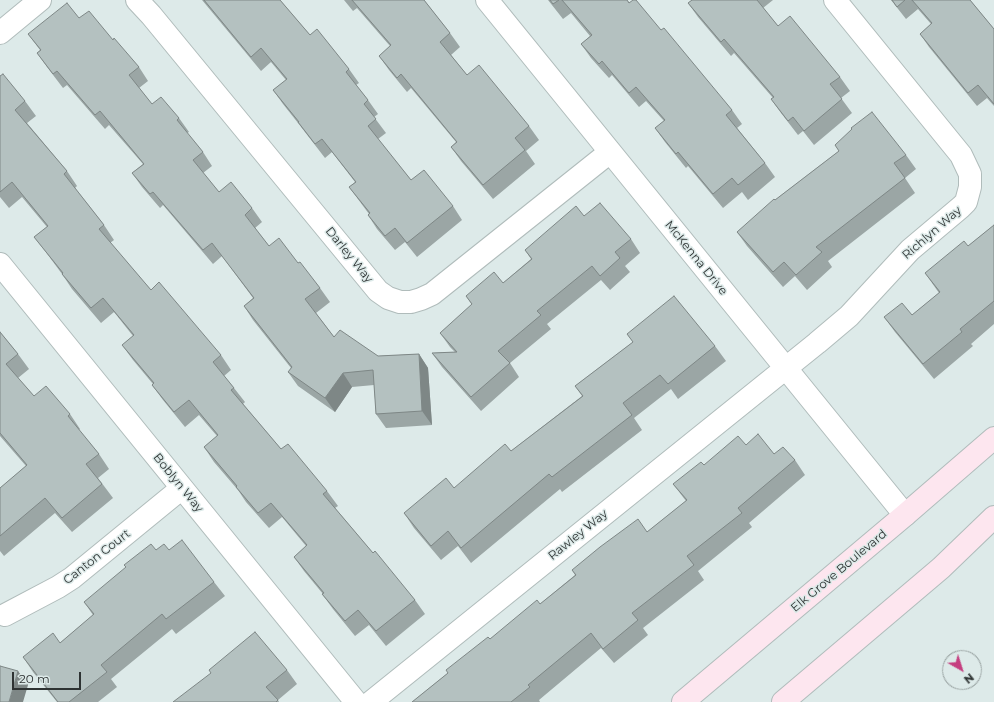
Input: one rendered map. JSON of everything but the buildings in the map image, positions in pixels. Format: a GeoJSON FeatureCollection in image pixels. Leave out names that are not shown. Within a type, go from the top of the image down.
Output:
{"type":"FeatureCollection","features":[{"type":"Feature","properties":{"kind":"main road","name":"Elk Grove Boulevard"},"geometry":{"type":"LineString","coordinates":[[683,702],[994,438]]}},
{"type":"Feature","properties":{"kind":"main road"},"geometry":{"type":"LineString","coordinates":[[783,702],[941,568],[994,517]]}},
{"type":"Feature","properties":{"kind":"street"},"geometry":{"type":"LineString","coordinates":[[0,33],[40,0]]}},
{"type":"Feature","properties":{"kind":"street","name":"Darley Way"},"geometry":{"type":"LineString","coordinates":[[137,0],[152,15],[378,291],[388,298],[400,302],[411,302],[432,294],[610,152]]}},
{"type":"Feature","properties":{"kind":"street","name":"McKenna Drive"},"geometry":{"type":"LineString","coordinates":[[487,0],[905,515]]}},
{"type":"Feature","properties":{"kind":"street","name":"Richlyn Way"},"geometry":{"type":"LineString","coordinates":[[786,368],[849,316],[910,250],[961,207],[966,202],[970,187],[970,174],[961,155],[835,0]]}},
{"type":"Feature","properties":{"kind":"street","name":"Boblyn Way"},"geometry":{"type":"LineString","coordinates":[[0,264],[356,702]]}},
{"type":"Feature","properties":{"kind":"street","name":"Rawley Way"},"geometry":{"type":"LineString","coordinates":[[371,702],[786,368]]}},
{"type":"Feature","properties":{"kind":"street","name":"Canton Court"},"geometry":{"type":"LineString","coordinates":[[5,614],[58,587],[72,578],[182,488]]}}]}
